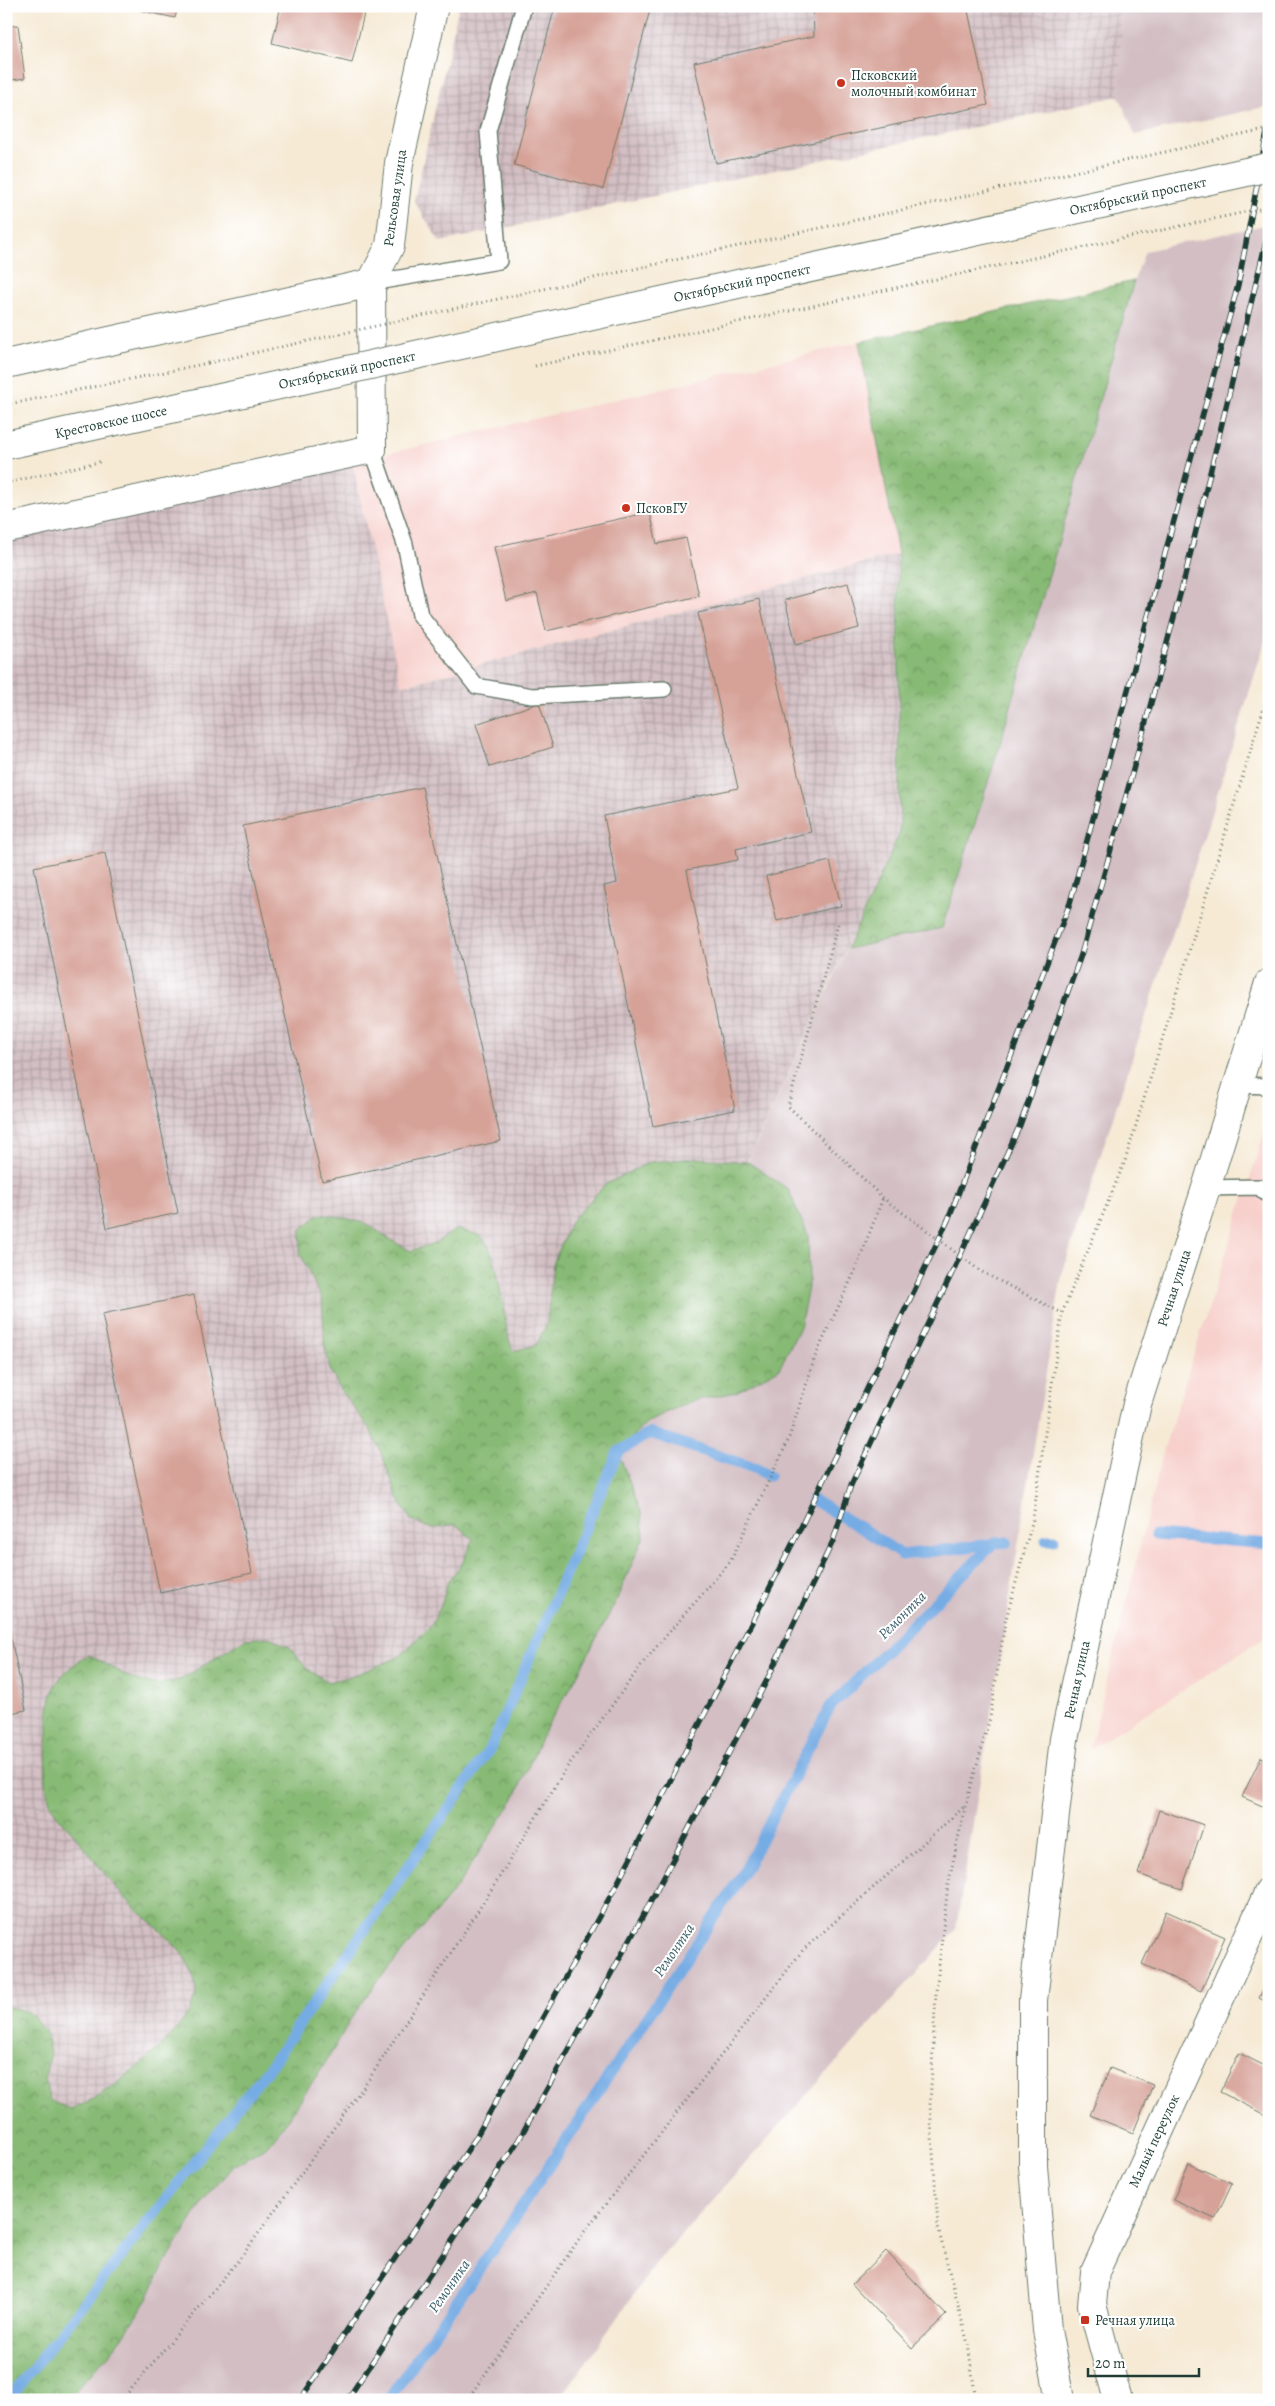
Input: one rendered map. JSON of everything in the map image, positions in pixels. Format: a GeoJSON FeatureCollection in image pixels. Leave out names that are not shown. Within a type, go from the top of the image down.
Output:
{"type":"FeatureCollection","features":[{"type":"Feature","properties":{"kind":"main road","name":"Рельсовая улица"},"geometry":{"type":"LineString","coordinates":[[372,449],[371,283],[390,246],[398,163],[434,6]]}},
{"type":"Feature","properties":{"kind":"main road","name":"Октябрьский проспект"},"geometry":{"type":"LineString","coordinates":[[216,399],[1269,167]]}},
{"type":"Feature","properties":{"kind":"main road"},"geometry":{"type":"LineString","coordinates":[[6,364],[371,283]]}},
{"type":"Feature","properties":{"kind":"main road","name":"Крестовское шоссе"},"geometry":{"type":"LineString","coordinates":[[6,445],[216,399]]}},
{"type":"Feature","properties":{"kind":"main road"},"geometry":{"type":"LineString","coordinates":[[6,528],[372,449]]}},
{"type":"Feature","properties":{"kind":"main road","name":"Речная улица"},"geometry":{"type":"LineString","coordinates":[[1060,2400],[1046,2321],[1033,2166],[1033,2000],[1063,1749],[1137,1404],[1269,983]]}},
{"type":"Feature","properties":{"kind":"main road","name":"Малый переулок"},"geometry":{"type":"LineString","coordinates":[[1118,2400],[1092,2305],[1095,2272],[1269,1891]]}},
{"type":"Feature","properties":{"kind":"lane"},"geometry":{"type":"LineString","coordinates":[[371,283],[499,261],[488,130],[524,6]]}},
{"type":"Feature","properties":{"kind":"lane"},"geometry":{"type":"LineString","coordinates":[[372,449],[405,544],[420,615],[476,686],[532,696],[664,689]]}},
{"type":"Feature","properties":{"kind":"lane"},"geometry":{"type":"LineString","coordinates":[[1238,1085],[1269,1086]]}},
{"type":"Feature","properties":{"kind":"lane"},"geometry":{"type":"LineString","coordinates":[[1206,1188],[1259,1187],[1269,1196]]}},
{"type":"Feature","properties":{"kind":"path"},"geometry":{"type":"LineString","coordinates":[[6,405],[208,363],[1269,128]]}},
{"type":"Feature","properties":{"kind":"path"},"geometry":{"type":"LineString","coordinates":[[526,367],[1269,207]]}},
{"type":"Feature","properties":{"kind":"path"},"geometry":{"type":"LineString","coordinates":[[976,2400],[968,2344],[938,2228],[930,2105],[936,1992],[948,1885],[965,1807],[990,1718],[1004,1623],[1033,1519],[1062,1313],[1125,1161],[1269,690]]}},
{"type":"Feature","properties":{"kind":"path"},"geometry":{"type":"LineString","coordinates":[[838,924],[788,1106],[883,1198],[980,1271],[1062,1313]]}},
{"type":"Feature","properties":{"kind":"path"},"geometry":{"type":"LineString","coordinates":[[122,2400],[242,2256],[369,2079],[492,1889],[565,1770],[645,1660],[730,1562],[788,1441],[815,1357],[854,1274],[883,1198]]}},
{"type":"Feature","properties":{"kind":"path"},"geometry":{"type":"LineString","coordinates":[[467,2400],[584,2232],[803,1950],[965,1807]]}},
{"type":"Feature","properties":{"kind":"shaded area"},"geometry":{"type":"Polygon","coordinates":[[[459,6],[1122,6],[1119,96],[440,242],[414,201],[459,6]]]}},
{"type":"Feature","properties":{"kind":"shaded area"},"geometry":{"type":"Polygon","coordinates":[[[1122,6],[1269,6],[1269,106],[1135,135],[1119,96],[1122,6]]]}},
{"type":"Feature","properties":{"kind":"shaded area"},"geometry":{"type":"Polygon","coordinates":[[[1269,224],[1269,629],[1197,859],[1062,1274],[956,1929],[656,2263],[559,2400],[66,2400],[106,2358],[122,2338],[148,2298],[158,2276],[201,2204],[233,2166],[267,2146],[283,2126],[331,2054],[350,2020],[378,1981],[456,1888],[515,1797],[545,1729],[571,1687],[616,1601],[644,1536],[641,1512],[618,1452],[648,1421],[692,1401],[736,1392],[779,1369],[800,1327],[809,1282],[788,1189],[748,1162],[847,949],[942,928],[1000,744],[1134,281],[1145,251],[1269,224]]]}},
{"type":"Feature","properties":{"kind":"shaded area","name":"ПсковГУ"},"geometry":{"type":"Polygon","coordinates":[[[859,342],[898,554],[400,686],[352,462],[859,342]]]}},
{"type":"Feature","properties":{"kind":"shaded area"},"geometry":{"type":"Polygon","coordinates":[[[352,462],[401,686],[898,554],[900,833],[493,1711],[6,2299],[6,536],[352,462]]]}},
{"type":"Feature","properties":{"kind":"shaded area"},"geometry":{"type":"Polygon","coordinates":[[[1269,1118],[1269,1635],[1090,1749],[1165,1445],[1269,1118]]]}},
{"type":"Feature","properties":{"kind":"green space"},"geometry":{"type":"Polygon","coordinates":[[[1134,281],[1000,744],[942,928],[847,949],[900,833],[898,554],[859,342],[1134,281]]]}},
{"type":"Feature","properties":{"kind":"green space"},"geometry":{"type":"Polygon","coordinates":[[[697,1158],[748,1162],[788,1189],[808,1235],[809,1282],[800,1327],[779,1369],[736,1392],[692,1401],[648,1421],[618,1452],[641,1512],[644,1536],[616,1601],[571,1687],[545,1729],[515,1797],[456,1888],[378,1981],[350,2020],[331,2054],[283,2126],[267,2146],[233,2166],[201,2204],[158,2276],[148,2298],[122,2338],[106,2358],[66,2400],[6,2400],[6,2006],[29,2012],[45,2030],[50,2053],[45,2077],[49,2100],[71,2110],[116,2084],[157,2050],[187,2015],[192,2007],[196,1992],[194,1978],[181,1952],[121,1894],[52,1807],[47,1790],[46,1770],[49,1706],[55,1686],[68,1670],[89,1655],[133,1679],[158,1685],[182,1679],[245,1639],[269,1637],[291,1648],[306,1668],[328,1682],[353,1676],[399,1657],[430,1627],[441,1606],[448,1582],[463,1562],[473,1539],[455,1524],[432,1529],[411,1520],[398,1498],[381,1452],[370,1429],[341,1391],[330,1369],[325,1346],[322,1299],[300,1253],[301,1229],[320,1214],[346,1218],[370,1226],[411,1251],[435,1243],[457,1229],[480,1236],[487,1244],[493,1256],[513,1351],[536,1345],[547,1324],[553,1264],[572,1220],[606,1184],[650,1162],[697,1158]]]}},
{"type":"Feature","properties":{"kind":"building"},"geometry":{"type":"Polygon","coordinates":[[[140,6],[178,6],[175,18],[139,10],[140,6]]]}},
{"type":"Feature","properties":{"kind":"building"},"geometry":{"type":"Polygon","coordinates":[[[281,6],[366,6],[352,63],[272,43],[281,6]]]}},
{"type":"Feature","properties":{"kind":"building"},"geometry":{"type":"Polygon","coordinates":[[[555,6],[651,6],[603,189],[514,165],[555,6]]]}},
{"type":"Feature","properties":{"kind":"building","name":"Псковский молочный комбинат"},"geometry":{"type":"Polygon","coordinates":[[[813,6],[967,6],[988,105],[716,163],[694,62],[814,36],[813,6]]]}},
{"type":"Feature","properties":{"kind":"building"},"geometry":{"type":"Polygon","coordinates":[[[18,25],[25,78],[6,81],[6,27],[18,25]]]}},
{"type":"Feature","properties":{"kind":"building"},"geometry":{"type":"Polygon","coordinates":[[[650,512],[657,544],[686,538],[699,596],[546,631],[537,593],[506,601],[494,547],[650,512]]]}},
{"type":"Feature","properties":{"kind":"building"},"geometry":{"type":"Polygon","coordinates":[[[848,583],[859,628],[796,644],[785,600],[848,583]]]}},
{"type":"Feature","properties":{"kind":"building"},"geometry":{"type":"Polygon","coordinates":[[[759,599],[811,832],[736,849],[738,860],[687,870],[735,1110],[653,1126],[604,886],[617,883],[604,816],[738,788],[698,613],[759,599]]]}},
{"type":"Feature","properties":{"kind":"building"},"geometry":{"type":"Polygon","coordinates":[[[539,703],[553,747],[490,767],[476,724],[539,703]]]}},
{"type":"Feature","properties":{"kind":"building"},"geometry":{"type":"Polygon","coordinates":[[[422,787],[501,1141],[322,1181],[243,826],[422,787]]]}},
{"type":"Feature","properties":{"kind":"building"},"geometry":{"type":"Polygon","coordinates":[[[105,853],[178,1213],[107,1228],[34,867],[105,853]]]}},
{"type":"Feature","properties":{"kind":"building"},"geometry":{"type":"Polygon","coordinates":[[[830,861],[841,906],[777,921],[766,876],[830,861]]]}},
{"type":"Feature","properties":{"kind":"building"},"geometry":{"type":"Polygon","coordinates":[[[194,1295],[252,1573],[160,1593],[102,1314],[194,1295]]]}},
{"type":"Feature","properties":{"kind":"building"},"geometry":{"type":"Polygon","coordinates":[[[6,1620],[26,1710],[6,1714],[6,1620]]]}},
{"type":"Feature","properties":{"kind":"building"},"geometry":{"type":"Polygon","coordinates":[[[1261,1757],[1269,1760],[1269,1809],[1242,1797],[1261,1757]]]}},
{"type":"Feature","properties":{"kind":"building"},"geometry":{"type":"Polygon","coordinates":[[[1159,1810],[1204,1825],[1182,1889],[1138,1874],[1159,1810]]]}},
{"type":"Feature","properties":{"kind":"building"},"geometry":{"type":"Polygon","coordinates":[[[1166,1911],[1225,1937],[1201,1991],[1142,1964],[1166,1911]]]}},
{"type":"Feature","properties":{"kind":"building"},"geometry":{"type":"Polygon","coordinates":[[[1269,1977],[1269,2003],[1259,1998],[1269,1977]]]}},
{"type":"Feature","properties":{"kind":"building"},"geometry":{"type":"Polygon","coordinates":[[[1239,2053],[1269,2068],[1269,2117],[1220,2092],[1239,2053]]]}},
{"type":"Feature","properties":{"kind":"building"},"geometry":{"type":"Polygon","coordinates":[[[1110,2068],[1153,2085],[1133,2133],[1090,2115],[1110,2068]]]}},
{"type":"Feature","properties":{"kind":"building"},"geometry":{"type":"Polygon","coordinates":[[[1189,2164],[1232,2183],[1215,2219],[1173,2200],[1189,2164]]]}},
{"type":"Feature","properties":{"kind":"building"},"geometry":{"type":"Polygon","coordinates":[[[886,2251],[946,2315],[912,2348],[852,2284],[886,2251]]]}},
{"type":"Feature","properties":{"kind":"waterway"},"geometry":{"type":"LineString","coordinates":[[8,2400],[271,2065],[491,1747],[618,1452],[650,1433],[757,1469],[769,1476]]}},
{"type":"Feature","properties":{"kind":"waterway"},"geometry":{"type":"LineString","coordinates":[[813,1500],[902,1555],[1007,1542]]}},
{"type":"Feature","properties":{"kind":"waterway","name":"Ремонтка"},"geometry":{"type":"LineString","coordinates":[[1155,1535],[1269,1544]]}},
{"type":"Feature","properties":{"kind":"waterway","name":"Ремонтка"},"geometry":{"type":"LineString","coordinates":[[1046,1540],[1054,1540]]}},
{"type":"Feature","properties":{"kind":"waterway","name":"Ремонтка"},"geometry":{"type":"LineString","coordinates":[[388,2400],[509,2226],[744,1872],[830,1707],[995,1542]]}},
{"type":"Feature","properties":{"kind":"railway"},"geometry":{"type":"LineString","coordinates":[[300,2400],[475,2139],[616,1886],[799,1531],[948,1220],[1070,903],[1238,285],[1269,122]]}},
{"type":"Feature","properties":{"kind":"railway"},"geometry":{"type":"LineString","coordinates":[[347,2400],[518,2141],[642,1918],[766,1682],[833,1541],[851,1485],[1020,1125],[1081,955],[1126,796],[1185,576],[1269,229]]}},
{"type":"Feature","properties":{"kind":"place","name":"Псковский молочный комбинат"},"geometry":{"type":"Point","coordinates":[841,83]}},
{"type":"Feature","properties":{"kind":"place","name":"ПсковГУ"},"geometry":{"type":"Point","coordinates":[626,508]}},
{"type":"Feature","properties":{"kind":"place","name":"Речная улица"},"geometry":{"type":"Point","coordinates":[1085,2320]}}]}
